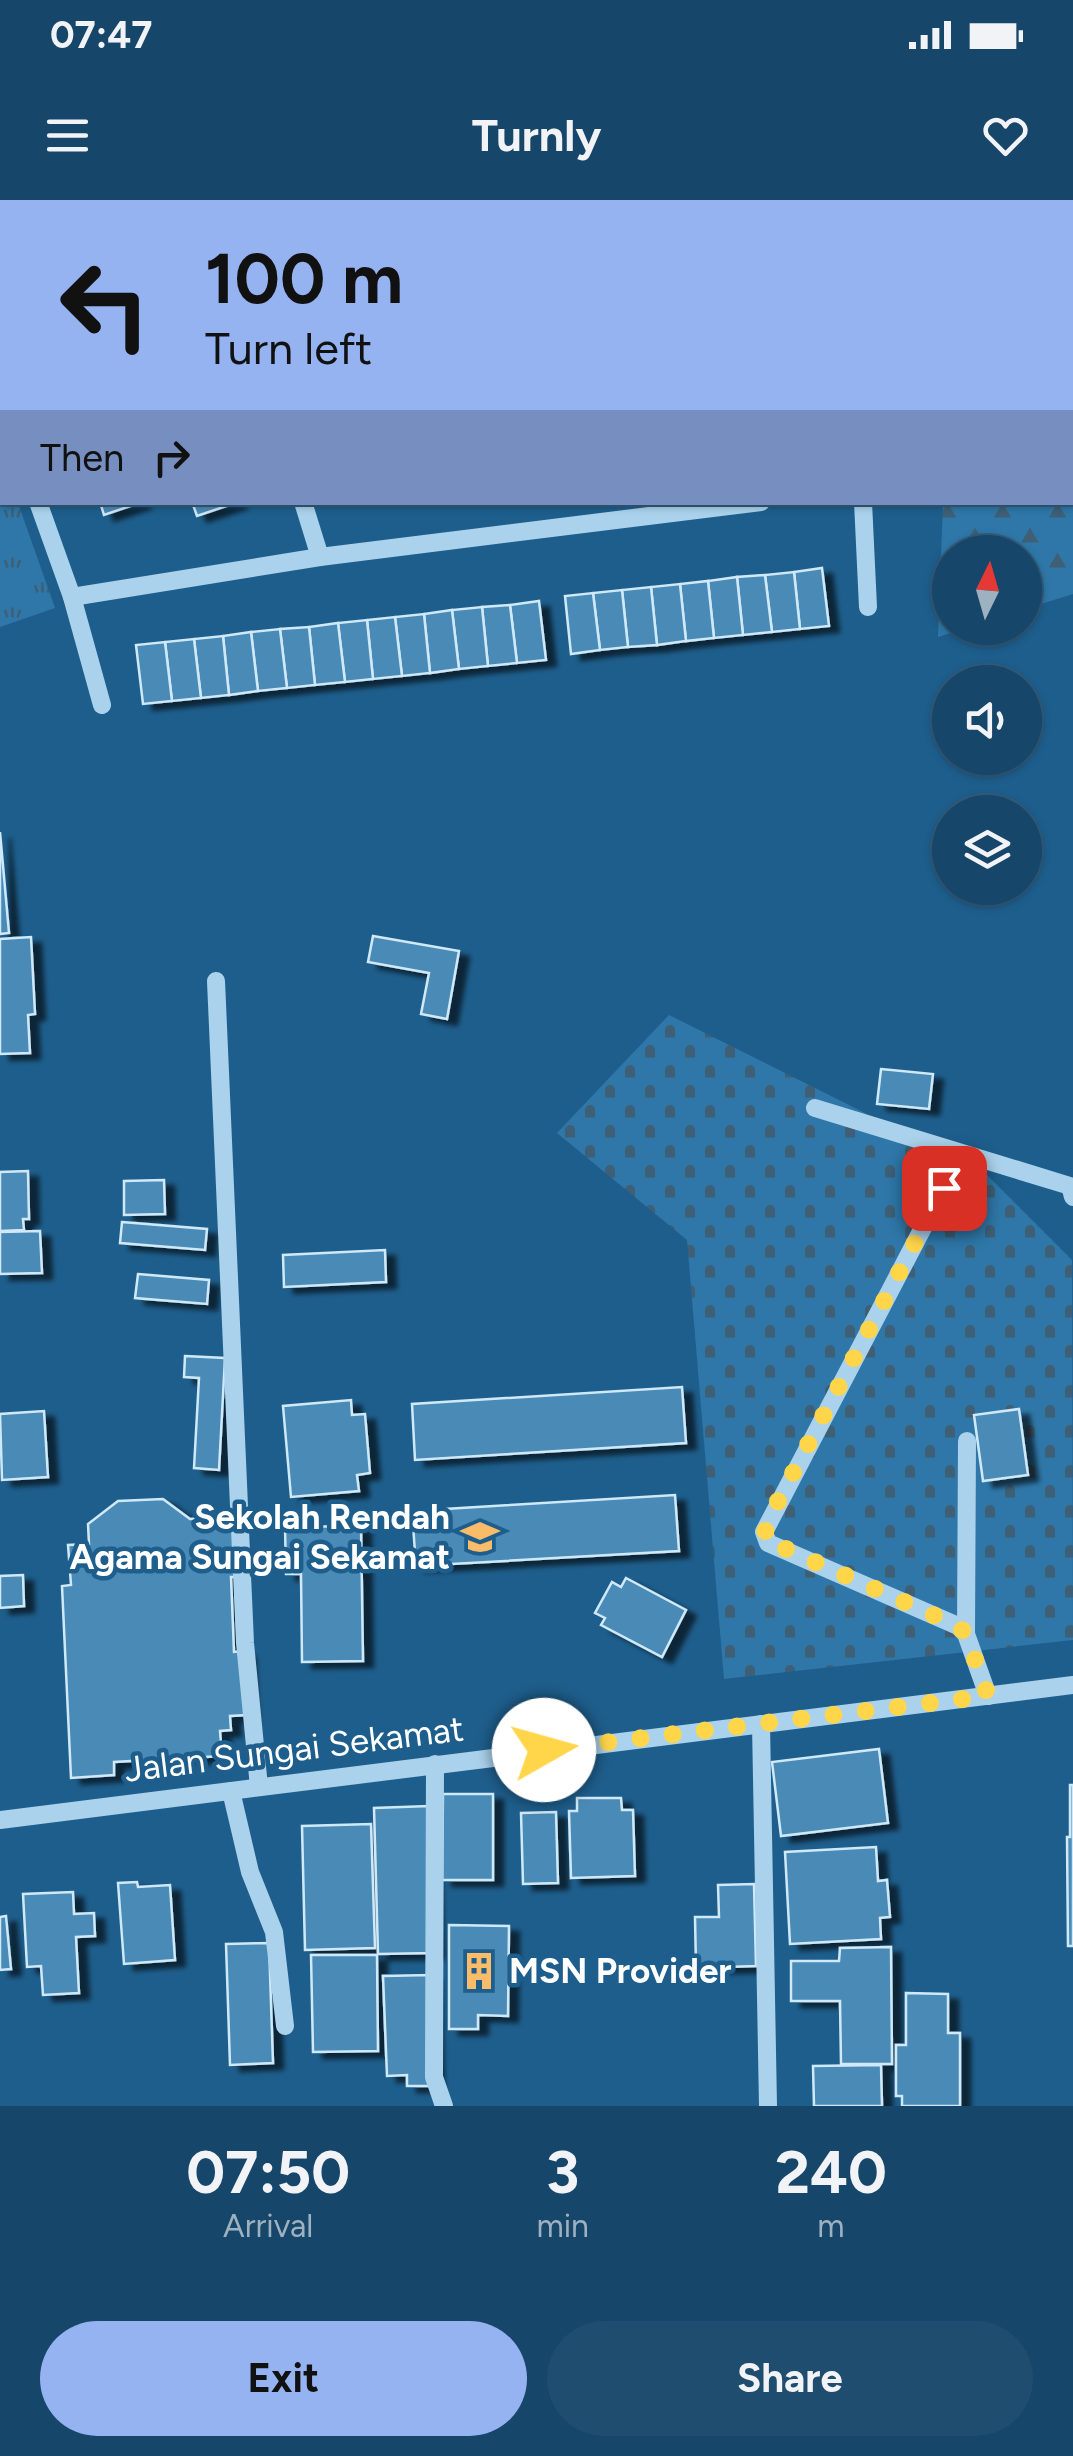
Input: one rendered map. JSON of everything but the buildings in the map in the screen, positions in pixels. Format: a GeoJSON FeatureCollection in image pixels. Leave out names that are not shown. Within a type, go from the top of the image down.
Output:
{"type":"FeatureCollection","features":[{"type":"Feature","properties":{"kind":"street"},"geometry":{"type":"LineString","coordinates":[[39,505],[72,598],[102,706]]}},
{"type":"Feature","properties":{"kind":"street"},"geometry":{"type":"LineString","coordinates":[[303,505],[320,556]]}},
{"type":"Feature","properties":{"kind":"street"},"geometry":{"type":"LineString","coordinates":[[72,598],[320,556],[736,505]]}},
{"type":"Feature","properties":{"kind":"street"},"geometry":{"type":"LineString","coordinates":[[863,505],[868,607]]}},
{"type":"Feature","properties":{"kind":"street"},"geometry":{"type":"LineString","coordinates":[[216,981],[245,1643],[259,1787]]}},
{"type":"Feature","properties":{"kind":"street"},"geometry":{"type":"LineString","coordinates":[[815,1108],[1070,1186],[1073,1197]]}},
{"type":"Feature","properties":{"kind":"street"},"geometry":{"type":"LineString","coordinates":[[961,1155],[764,1532],[768,1543],[951,1623],[966,1634]]}},
{"type":"Feature","properties":{"kind":"street"},"geometry":{"type":"LineString","coordinates":[[967,1440],[966,1634],[988,1696]]}},
{"type":"Feature","properties":{"kind":"street","name":"Jalan Sungai Sekamat"},"geometry":{"type":"LineString","coordinates":[[0,1820],[1073,1685]]}},
{"type":"Feature","properties":{"kind":"street"},"geometry":{"type":"LineString","coordinates":[[760,1724],[768,2106]]}},
{"type":"Feature","properties":{"kind":"street"},"geometry":{"type":"LineString","coordinates":[[436,1764],[434,2077],[444,2106]]}},
{"type":"Feature","properties":{"kind":"street"},"geometry":{"type":"LineString","coordinates":[[231,1790],[250,1872],[274,1932],[284,2026]]}},
{"type":"Feature","properties":{"kind":"green space"},"geometry":{"type":"Polygon","coordinates":[[[0,505],[19,505],[55,608],[0,627],[0,505]]]}},
{"type":"Feature","properties":{"kind":"green space"},"geometry":{"type":"Polygon","coordinates":[[[943,505],[1073,505],[1073,594],[1042,604],[1042,535],[942,535],[943,505]]]}},
{"type":"Feature","properties":{"kind":"green space"},"geometry":{"type":"Polygon","coordinates":[[[669,1015],[985,1173],[1072,1260],[1073,1640],[724,1679],[687,1240],[557,1133],[669,1015]]]}},
{"type":"Feature","properties":{"kind":"place","name":"Sekolah Rendah Agama Sungai Sekamat"},"geometry":{"type":"Point","coordinates":[480,1537]}},
{"type":"Feature","properties":{"kind":"place","name":"MSN Provider"},"geometry":{"type":"Point","coordinates":[479,1971]}},
{"type":"Feature","properties":{"kind":"route"},"geometry":{"type":"LineString","coordinates":[[544,1750],[988,1696],[966,1634],[958,1626],[764,1539],[767,1522],[944,1188]]}}]}
